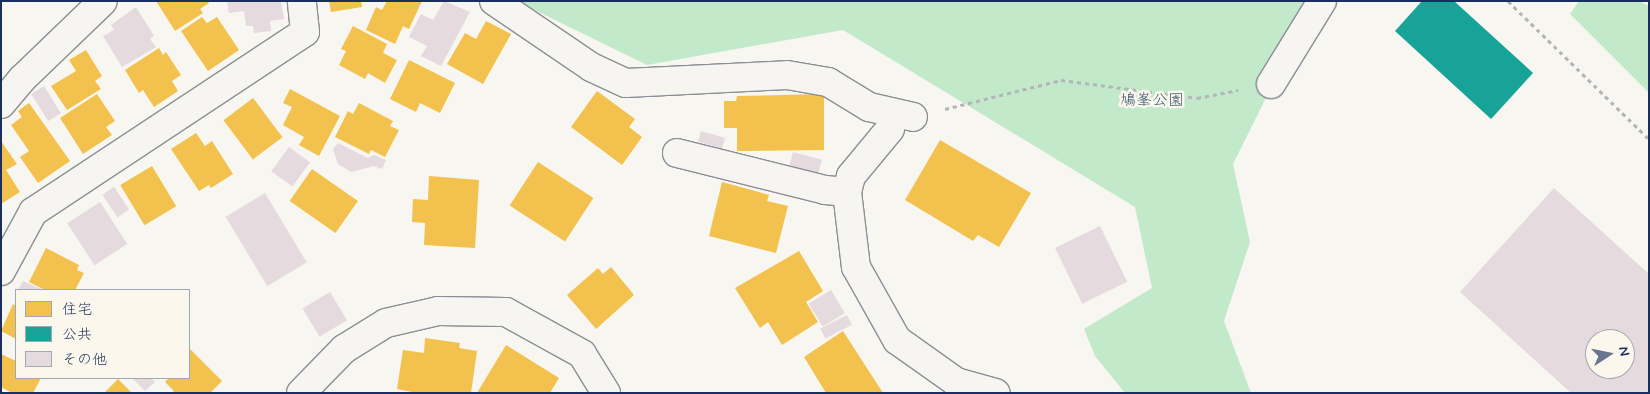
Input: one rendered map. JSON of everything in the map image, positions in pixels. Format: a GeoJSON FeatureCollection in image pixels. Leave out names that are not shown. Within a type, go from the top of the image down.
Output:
{"type":"FeatureCollection","features":[{"type":"Feature","properties":{"kind":"street"},"geometry":{"type":"LineString","coordinates":[[1,104],[22,79],[104,1]]}},
{"type":"Feature","properties":{"kind":"street"},"geometry":{"type":"LineString","coordinates":[[1,271],[33,212],[305,32],[302,1]]}},
{"type":"Feature","properties":{"kind":"street"},"geometry":{"type":"LineString","coordinates":[[494,1],[592,67],[626,83],[787,75],[828,82],[869,107],[901,123],[851,176],[847,192],[856,267],[897,340],[956,382],[996,393]]}},
{"type":"Feature","properties":{"kind":"street"},"geometry":{"type":"LineString","coordinates":[[1271,84],[1322,1]]}},
{"type":"Feature","properties":{"kind":"street"},"geometry":{"type":"LineString","coordinates":[[677,153],[825,190],[847,192]]}},
{"type":"Feature","properties":{"kind":"street"},"geometry":{"type":"LineString","coordinates":[[301,393],[344,350],[386,323],[438,311],[506,312],[582,354],[606,393]]}},
{"type":"Feature","properties":{"kind":"path"},"geometry":{"type":"LineString","coordinates":[[1508,1],[1649,139]]}},
{"type":"Feature","properties":{"kind":"path"},"geometry":{"type":"LineString","coordinates":[[901,123],[1061,80],[1197,98],[1271,84]]}},
{"type":"Feature","properties":{"kind":"green space","name":"鳩峯公園"},"geometry":{"type":"Polygon","coordinates":[[[516,1],[1314,1],[1233,164],[1250,242],[1224,321],[1251,393],[1125,393],[1095,356],[1084,329],[1152,288],[1135,207],[843,30],[647,65],[516,1]]]}},
{"type":"Feature","properties":{"kind":"green space"},"geometry":{"type":"Polygon","coordinates":[[[1579,1],[1639,1],[1649,6],[1649,93],[1570,14],[1579,1]]]}},
{"type":"Feature","properties":{"kind":"building: 住宅"},"geometry":{"type":"Polygon","coordinates":[[[156,1],[207,1],[209,3],[200,9],[203,13],[175,31],[156,1]]]}},
{"type":"Feature","properties":{"kind":"building: 住宅"},"geometry":{"type":"Polygon","coordinates":[[[329,1],[361,1],[362,7],[331,12],[329,1]]]}},
{"type":"Feature","properties":{"kind":"building: 住宅"},"geometry":{"type":"Polygon","coordinates":[[[387,1],[422,1],[409,29],[403,26],[395,44],[366,30],[376,7],[382,10],[387,1]]]}},
{"type":"Feature","properties":{"kind":"building: 住宅"},"geometry":{"type":"Polygon","coordinates":[[[202,17],[207,23],[217,17],[239,50],[208,71],[181,31],[202,17]]]}},
{"type":"Feature","properties":{"kind":"building: 住宅"},"geometry":{"type":"Polygon","coordinates":[[[486,21],[511,34],[483,84],[447,64],[465,33],[476,39],[486,21]]]}},
{"type":"Feature","properties":{"kind":"building: 住宅"},"geometry":{"type":"Polygon","coordinates":[[[353,26],[387,44],[383,53],[397,60],[385,83],[368,73],[365,79],[339,65],[346,51],[341,49],[353,26]]]}},
{"type":"Feature","properties":{"kind":"building: 住宅"},"geometry":{"type":"Polygon","coordinates":[[[159,48],[163,55],[166,52],[181,75],[172,81],[178,91],[154,107],[143,90],[139,93],[125,70],[159,48]]]}},
{"type":"Feature","properties":{"kind":"building: 住宅"},"geometry":{"type":"Polygon","coordinates":[[[86,50],[102,76],[95,81],[101,89],[67,110],[51,86],[76,71],[69,60],[86,50]]]}},
{"type":"Feature","properties":{"kind":"building: 住宅"},"geometry":{"type":"Polygon","coordinates":[[[409,60],[455,83],[440,113],[420,103],[416,112],[390,99],[409,60]]]}},
{"type":"Feature","properties":{"kind":"building: 住宅"},"geometry":{"type":"Polygon","coordinates":[[[290,89],[340,116],[319,156],[299,145],[304,137],[283,125],[292,107],[283,103],[290,89]]]}},
{"type":"Feature","properties":{"kind":"building: 住宅"},"geometry":{"type":"Polygon","coordinates":[[[597,91],[635,119],[629,127],[642,137],[622,165],[571,127],[597,91]]]}},
{"type":"Feature","properties":{"kind":"building: 住宅"},"geometry":{"type":"Polygon","coordinates":[[[97,94],[115,121],[106,127],[112,135],[83,154],[60,118],[97,94]]]}},
{"type":"Feature","properties":{"kind":"building: 住宅"},"geometry":{"type":"Polygon","coordinates":[[[824,94],[824,150],[737,151],[737,128],[724,128],[724,101],[736,101],[737,96],[824,94]]]}},
{"type":"Feature","properties":{"kind":"building: 住宅"},"geometry":{"type":"Polygon","coordinates":[[[253,98],[282,137],[253,159],[223,120],[253,98]]]}},
{"type":"Feature","properties":{"kind":"building: 住宅"},"geometry":{"type":"Polygon","coordinates":[[[29,103],[70,161],[38,183],[20,157],[29,151],[11,125],[22,117],[18,111],[29,103]]]}},
{"type":"Feature","properties":{"kind":"building: 住宅"},"geometry":{"type":"Polygon","coordinates":[[[359,103],[393,121],[390,126],[399,130],[385,157],[371,150],[369,154],[335,137],[348,111],[353,114],[359,103]]]}},
{"type":"Feature","properties":{"kind":"building: 住宅"},"geometry":{"type":"Polygon","coordinates":[[[196,133],[205,146],[212,141],[233,174],[211,188],[209,185],[199,191],[171,149],[196,133]]]}},
{"type":"Feature","properties":{"kind":"building: 住宅"},"geometry":{"type":"Polygon","coordinates":[[[940,140],[1031,193],[999,247],[978,235],[973,241],[905,200],[940,140]]]}},
{"type":"Feature","properties":{"kind":"building: 住宅"},"geometry":{"type":"Polygon","coordinates":[[[1,141],[17,164],[6,170],[20,192],[1,204],[1,141]]]}},
{"type":"Feature","properties":{"kind":"building: 住宅"},"geometry":{"type":"Polygon","coordinates":[[[538,162],[593,198],[565,242],[510,206],[538,162]]]}},
{"type":"Feature","properties":{"kind":"building: 住宅"},"geometry":{"type":"Polygon","coordinates":[[[152,166],[176,206],[144,225],[120,185],[152,166]]]}},
{"type":"Feature","properties":{"kind":"building: 住宅"},"geometry":{"type":"Polygon","coordinates":[[[312,169],[358,201],[336,233],[290,201],[312,169]]]}},
{"type":"Feature","properties":{"kind":"building: 住宅"},"geometry":{"type":"Polygon","coordinates":[[[429,176],[479,180],[475,248],[424,245],[425,223],[412,222],[413,199],[428,200],[429,176]]]}},
{"type":"Feature","properties":{"kind":"building: 住宅"},"geometry":{"type":"Polygon","coordinates":[[[722,182],[769,195],[767,201],[788,206],[776,253],[709,236],[722,182]]]}},
{"type":"Feature","properties":{"kind":"building: 住宅"},"geometry":{"type":"Polygon","coordinates":[[[46,248],[79,265],[77,270],[84,273],[76,289],[43,289],[29,282],[46,248]]]}},
{"type":"Feature","properties":{"kind":"building: 住宅"},"geometry":{"type":"Polygon","coordinates":[[[799,251],[823,291],[806,302],[818,322],[782,345],[768,322],[760,328],[735,288],[799,251]]]}},
{"type":"Feature","properties":{"kind":"building: 住宅"},"geometry":{"type":"Polygon","coordinates":[[[611,267],[634,295],[596,329],[567,295],[598,268],[603,274],[611,267]]]}},
{"type":"Feature","properties":{"kind":"building: 住宅"},"geometry":{"type":"Polygon","coordinates":[[[13,304],[15,305],[15,338],[1,331],[13,304]]]}},
{"type":"Feature","properties":{"kind":"building: 住宅"},"geometry":{"type":"Polygon","coordinates":[[[843,331],[883,393],[826,393],[804,357],[843,331]]]}},
{"type":"Feature","properties":{"kind":"building: 住宅"},"geometry":{"type":"Polygon","coordinates":[[[425,338],[460,343],[459,348],[477,351],[471,393],[417,393],[397,389],[403,350],[424,353],[425,338]]]}},
{"type":"Feature","properties":{"kind":"building: 住宅"},"geometry":{"type":"Polygon","coordinates":[[[506,345],[559,378],[550,393],[477,393],[506,345]]]}},
{"type":"Feature","properties":{"kind":"building: 住宅"},"geometry":{"type":"Polygon","coordinates":[[[190,349],[222,381],[210,393],[172,393],[174,391],[165,382],[168,379],[190,379],[190,349]]]}},
{"type":"Feature","properties":{"kind":"building: 住宅"},"geometry":{"type":"Polygon","coordinates":[[[1,354],[15,361],[15,379],[40,379],[33,393],[12,393],[1,387],[1,354]]]}},
{"type":"Feature","properties":{"kind":"building: 住宅"},"geometry":{"type":"Polygon","coordinates":[[[118,379],[132,393],[104,393],[118,379]]]}},
{"type":"Feature","properties":{"kind":"building: 公共"},"geometry":{"type":"Polygon","coordinates":[[[1422,1],[1454,1],[1533,73],[1491,119],[1395,31],[1422,1]]]}},
{"type":"Feature","properties":{"kind":"building: その他"},"geometry":{"type":"Polygon","coordinates":[[[227,1],[281,1],[284,19],[270,21],[271,31],[254,33],[253,26],[246,26],[244,11],[229,13],[227,1]]]}},
{"type":"Feature","properties":{"kind":"building: その他"},"geometry":{"type":"Polygon","coordinates":[[[444,1],[470,12],[441,66],[421,56],[427,46],[409,37],[421,14],[433,20],[444,1]]]}},
{"type":"Feature","properties":{"kind":"building: その他"},"geometry":{"type":"Polygon","coordinates":[[[136,7],[154,36],[150,39],[156,47],[122,67],[103,36],[114,30],[111,25],[136,7]]]}},
{"type":"Feature","properties":{"kind":"building: その他"},"geometry":{"type":"Polygon","coordinates":[[[44,86],[61,113],[48,121],[31,94],[44,86]]]}},
{"type":"Feature","properties":{"kind":"building: その他"},"geometry":{"type":"Polygon","coordinates":[[[701,131],[725,138],[722,148],[698,142],[701,131]]]}},
{"type":"Feature","properties":{"kind":"building: その他"},"geometry":{"type":"Polygon","coordinates":[[[338,143],[368,158],[374,155],[386,160],[382,169],[374,166],[351,172],[338,164],[333,149],[338,143]]]}},
{"type":"Feature","properties":{"kind":"building: その他"},"geometry":{"type":"Polygon","coordinates":[[[289,147],[310,162],[292,187],[271,171],[289,147]]]}},
{"type":"Feature","properties":{"kind":"building: その他"},"geometry":{"type":"Polygon","coordinates":[[[793,152],[822,160],[818,173],[789,166],[793,152]]]}},
{"type":"Feature","properties":{"kind":"building: その他"},"geometry":{"type":"Polygon","coordinates":[[[114,187],[129,209],[117,217],[102,195],[114,187]]]}},
{"type":"Feature","properties":{"kind":"building: その他"},"geometry":{"type":"Polygon","coordinates":[[[1554,188],[1649,274],[1649,393],[1571,393],[1460,292],[1554,188]]]}},
{"type":"Feature","properties":{"kind":"building: その他"},"geometry":{"type":"Polygon","coordinates":[[[265,193],[307,262],[267,286],[226,217],[265,193]]]}},
{"type":"Feature","properties":{"kind":"building: その他"},"geometry":{"type":"Polygon","coordinates":[[[100,202],[127,244],[95,265],[67,223],[100,202]]]}},
{"type":"Feature","properties":{"kind":"building: その他"},"geometry":{"type":"Polygon","coordinates":[[[1100,226],[1127,282],[1082,304],[1055,248],[1100,226]]]}},
{"type":"Feature","properties":{"kind":"building: その他"},"geometry":{"type":"Polygon","coordinates":[[[23,281],[41,289],[19,289],[23,281]]]}},
{"type":"Feature","properties":{"kind":"building: その他"},"geometry":{"type":"Polygon","coordinates":[[[831,290],[845,313],[823,327],[809,303],[831,290]]]}},
{"type":"Feature","properties":{"kind":"building: その他"},"geometry":{"type":"Polygon","coordinates":[[[330,292],[347,320],[320,337],[303,308],[330,292]]]}},
{"type":"Feature","properties":{"kind":"building: その他"},"geometry":{"type":"Polygon","coordinates":[[[847,315],[852,325],[825,338],[820,329],[847,315]]]}},
{"type":"Feature","properties":{"kind":"building: その他"},"geometry":{"type":"Polygon","coordinates":[[[133,379],[152,379],[155,382],[145,391],[133,379]]]}}]}
